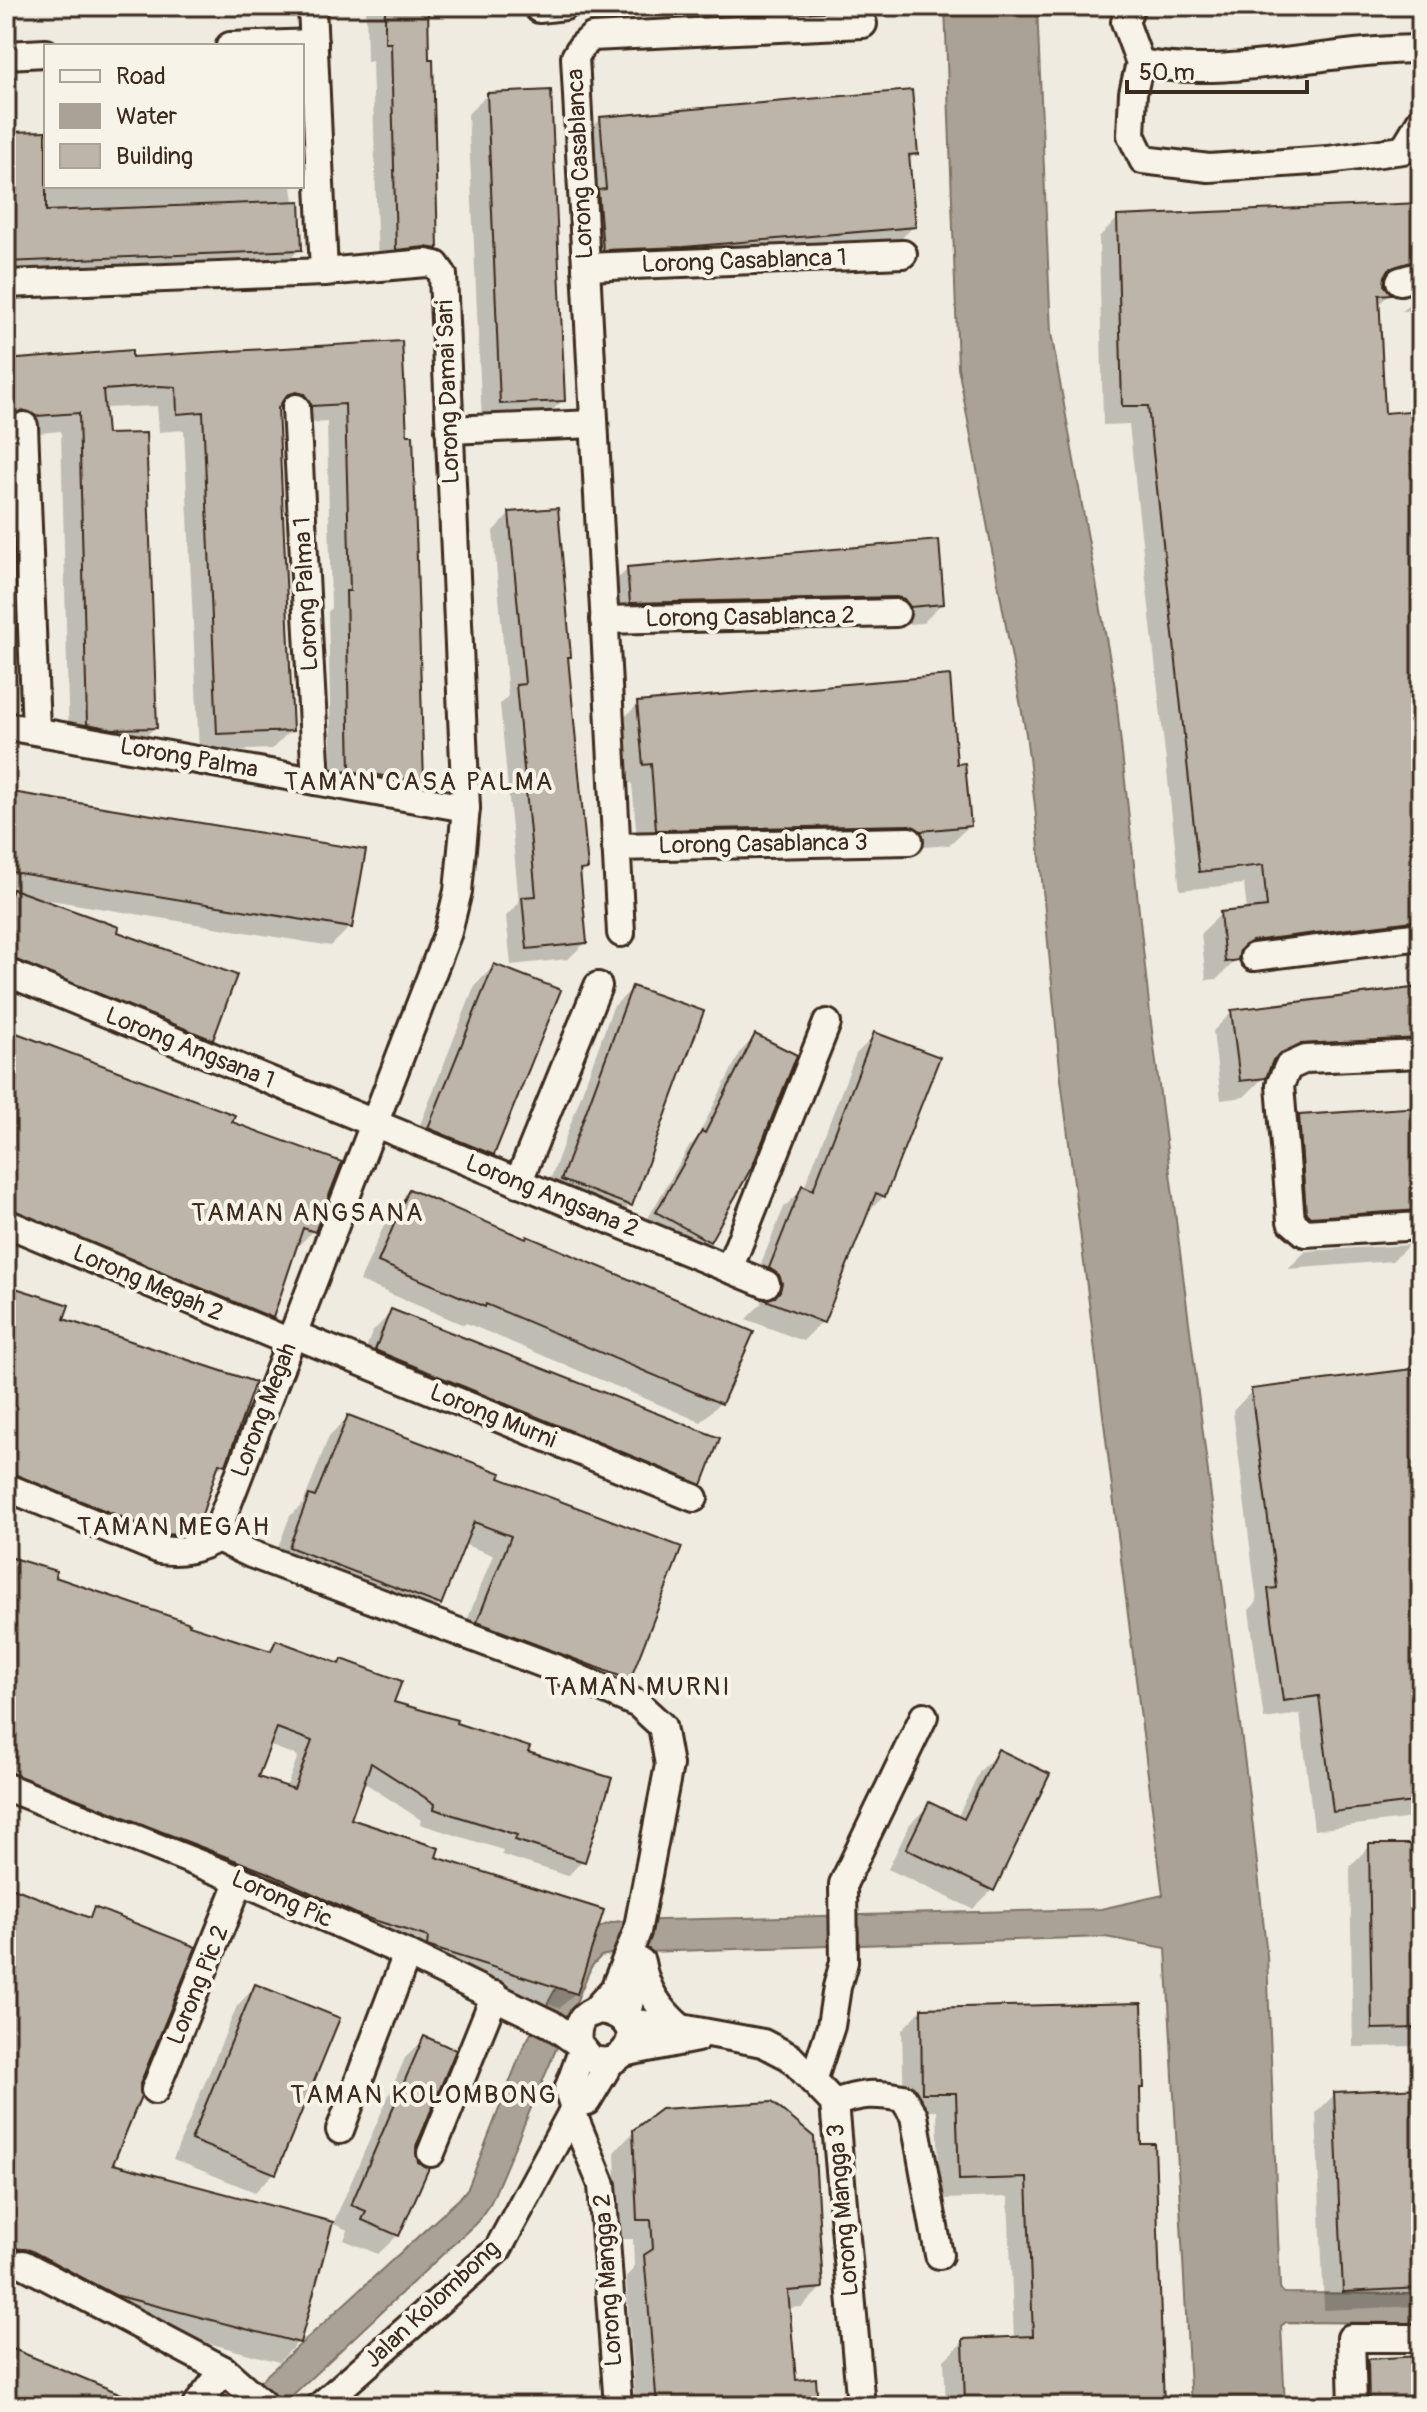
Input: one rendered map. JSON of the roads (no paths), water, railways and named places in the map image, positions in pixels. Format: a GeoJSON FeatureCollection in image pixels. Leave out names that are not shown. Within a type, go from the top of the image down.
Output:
{"type":"FeatureCollection","features":[{"type":"Feature","properties":{"kind":"street"},"geometry":{"type":"LineString","coordinates":[[312,6],[324,272]]}},
{"type":"Feature","properties":{"kind":"street"},"geometry":{"type":"LineString","coordinates":[[1131,6],[1125,22],[1140,63],[1133,93],[1131,135],[1143,160],[1209,168],[1328,160],[1403,150],[1421,120]]}},
{"type":"Feature","properties":{"kind":"street","name":"Lorong Casablanca"},"geometry":{"type":"LineString","coordinates":[[621,933],[575,57],[592,37],[863,24]]}},
{"type":"Feature","properties":{"kind":"street"},"geometry":{"type":"LineString","coordinates":[[286,44],[314,43]]}},
{"type":"Feature","properties":{"kind":"street"},"geometry":{"type":"LineString","coordinates":[[1140,63],[1172,69],[1234,67],[1394,49],[1421,49]]}},
{"type":"Feature","properties":{"kind":"street"},"geometry":{"type":"LineString","coordinates":[[6,55],[44,53]]}},
{"type":"Feature","properties":{"kind":"street","name":"Lorong Casablanca 1"},"geometry":{"type":"LineString","coordinates":[[586,267],[903,254]]}},
{"type":"Feature","properties":{"kind":"street","name":"Lorong Damai Sari"},"geometry":{"type":"LineString","coordinates":[[6,284],[324,272],[426,263],[436,265],[443,275],[466,808]]}},
{"type":"Feature","properties":{"kind":"street","name":"Lorong Palma 1"},"geometry":{"type":"LineString","coordinates":[[296,408],[316,781]]}},
{"type":"Feature","properties":{"kind":"street"},"geometry":{"type":"LineString","coordinates":[[449,430],[594,424]]}},
{"type":"Feature","properties":{"kind":"street"},"geometry":{"type":"LineString","coordinates":[[24,426],[36,730]]}},
{"type":"Feature","properties":{"kind":"street","name":"Lorong Casablanca 2"},"geometry":{"type":"LineString","coordinates":[[604,620],[896,613]]}},
{"type":"Feature","properties":{"kind":"street","name":"Lorong Palma"},"geometry":{"type":"LineString","coordinates":[[6,726],[466,808]]}},
{"type":"Feature","properties":{"kind":"street","name":"Lorong Megah"},"geometry":{"type":"LineString","coordinates":[[218,1538],[223,1516],[448,932],[458,891],[466,808]]}},
{"type":"Feature","properties":{"kind":"street","name":"Lorong Casablanca 3"},"geometry":{"type":"LineString","coordinates":[[616,847],[909,841]]}},
{"type":"Feature","properties":{"kind":"street"},"geometry":{"type":"LineString","coordinates":[[1254,957],[1421,936]]}},
{"type":"Feature","properties":{"kind":"street","name":"Lorong Angsana 1"},"geometry":{"type":"LineString","coordinates":[[6,972],[374,1124]]}},
{"type":"Feature","properties":{"kind":"street"},"geometry":{"type":"LineString","coordinates":[[518,1183],[598,986]]}},
{"type":"Feature","properties":{"kind":"street"},"geometry":{"type":"LineString","coordinates":[[729,1269],[827,1023]]}},
{"type":"Feature","properties":{"kind":"street"},"geometry":{"type":"LineString","coordinates":[[1421,1054],[1306,1059],[1288,1067],[1280,1085],[1291,1221],[1305,1233],[1421,1226]]}},
{"type":"Feature","properties":{"kind":"street","name":"Lorong Angsana 2"},"geometry":{"type":"LineString","coordinates":[[374,1124],[766,1284]]}},
{"type":"Feature","properties":{"kind":"street","name":"Lorong Megah 2"},"geometry":{"type":"LineString","coordinates":[[6,1223],[292,1338]]}},
{"type":"Feature","properties":{"kind":"street","name":"Lorong Murni"},"geometry":{"type":"LineString","coordinates":[[292,1338],[694,1498]]}},
{"type":"Feature","properties":{"kind":"street"},"geometry":{"type":"LineString","coordinates":[[6,1487],[160,1550],[179,1552],[199,1548],[218,1538],[251,1554],[557,1669],[638,1704],[662,1726],[669,1765],[636,1940],[625,2022],[629,2038],[617,2057],[591,2059],[584,2031],[614,1989],[636,1940]]}},
{"type":"Feature","properties":{"kind":"street"},"geometry":{"type":"LineString","coordinates":[[813,2081],[831,2026],[844,1962],[843,1884],[924,1716]]}},
{"type":"Feature","properties":{"kind":"street","name":"Lorong Pic"},"geometry":{"type":"LineString","coordinates":[[6,1787],[240,1880],[407,1954],[551,2024],[584,2031]]}},
{"type":"Feature","properties":{"kind":"street","name":"Lorong Pic 2"},"geometry":{"type":"LineString","coordinates":[[155,2090],[240,1880]]}},
{"type":"Feature","properties":{"kind":"street"},"geometry":{"type":"LineString","coordinates":[[636,1940],[645,1983],[661,2008],[681,2028]]}},
{"type":"Feature","properties":{"kind":"street"},"geometry":{"type":"LineString","coordinates":[[340,2130],[407,1954]]}},
{"type":"Feature","properties":{"kind":"street"},"geometry":{"type":"LineString","coordinates":[[431,2153],[495,1995]]}},
{"type":"Feature","properties":{"kind":"street"},"geometry":{"type":"LineString","coordinates":[[584,2031],[614,2012],[625,2022]]}},
{"type":"Feature","properties":{"kind":"street","name":"Lorong Mangga 3"},"geometry":{"type":"LineString","coordinates":[[625,2022],[721,2034],[763,2043],[790,2057],[834,2103],[861,2406]]}},
{"type":"Feature","properties":{"kind":"street","name":"Jalan Kolombong"},"geometry":{"type":"LineString","coordinates":[[572,2108],[568,2090],[584,2031]]}},
{"type":"Feature","properties":{"kind":"street","name":"Lorong Mangga 3"},"geometry":{"type":"LineString","coordinates":[[617,2057],[721,2034]]}},
{"type":"Feature","properties":{"kind":"street","name":"Jalan Kolombong"},"geometry":{"type":"LineString","coordinates":[[320,2406],[498,2249],[572,2108],[587,2101],[617,2057]]}},
{"type":"Feature","properties":{"kind":"street"},"geometry":{"type":"LineString","coordinates":[[834,2103],[858,2094],[874,2093],[903,2098],[914,2116],[939,2255]]}},
{"type":"Feature","properties":{"kind":"street","name":"Lorong Mangga 2"},"geometry":{"type":"LineString","coordinates":[[572,2108],[602,2185],[618,2406]]}},
{"type":"Feature","properties":{"kind":"street"},"geometry":{"type":"LineString","coordinates":[[23,2264],[224,2370],[257,2398]]}},
{"type":"Feature","properties":{"kind":"street"},"geometry":{"type":"LineString","coordinates":[[1353,2406],[1351,2338],[1421,2338]]}},
{"type":"Feature","properties":{"kind":"street"},"geometry":{"type":"LineString","coordinates":[[196,2406],[224,2370]]}},
{"type":"Feature","properties":{"kind":"water"},"geometry":{"type":"Polygon","coordinates":[[[945,6],[1037,6],[1051,333],[1115,688],[1151,1023],[1267,1956],[1280,2288],[1284,2293],[1421,2294],[1421,2323],[1286,2322],[1281,2326],[1285,2406],[1191,2406],[1166,1948],[1105,1937],[615,1953],[601,1956],[591,1967],[491,2202],[477,2222],[281,2406],[233,2406],[468,2188],[523,2048],[577,1950],[590,1934],[601,1927],[621,1921],[1101,1909],[1163,1895],[1061,1079],[1026,734],[958,367],[945,6]]]}},
{"type":"Feature","properties":{"kind":"district","name":"TAMAN CASA PALMA"},"geometry":{"type":"Point","coordinates":[419,782]}},
{"type":"Feature","properties":{"kind":"district","name":"TAMAN ANGSANA"},"geometry":{"type":"Point","coordinates":[308,1213]}},
{"type":"Feature","properties":{"kind":"district","name":"TAMAN MEGAH"},"geometry":{"type":"Point","coordinates":[174,1527]}},
{"type":"Feature","properties":{"kind":"district","name":"TAMAN MURNI"},"geometry":{"type":"Point","coordinates":[638,1687]}},
{"type":"Feature","properties":{"kind":"district","name":"TAMAN KOLOMBONG"},"geometry":{"type":"Point","coordinates":[424,2095]}}]}
